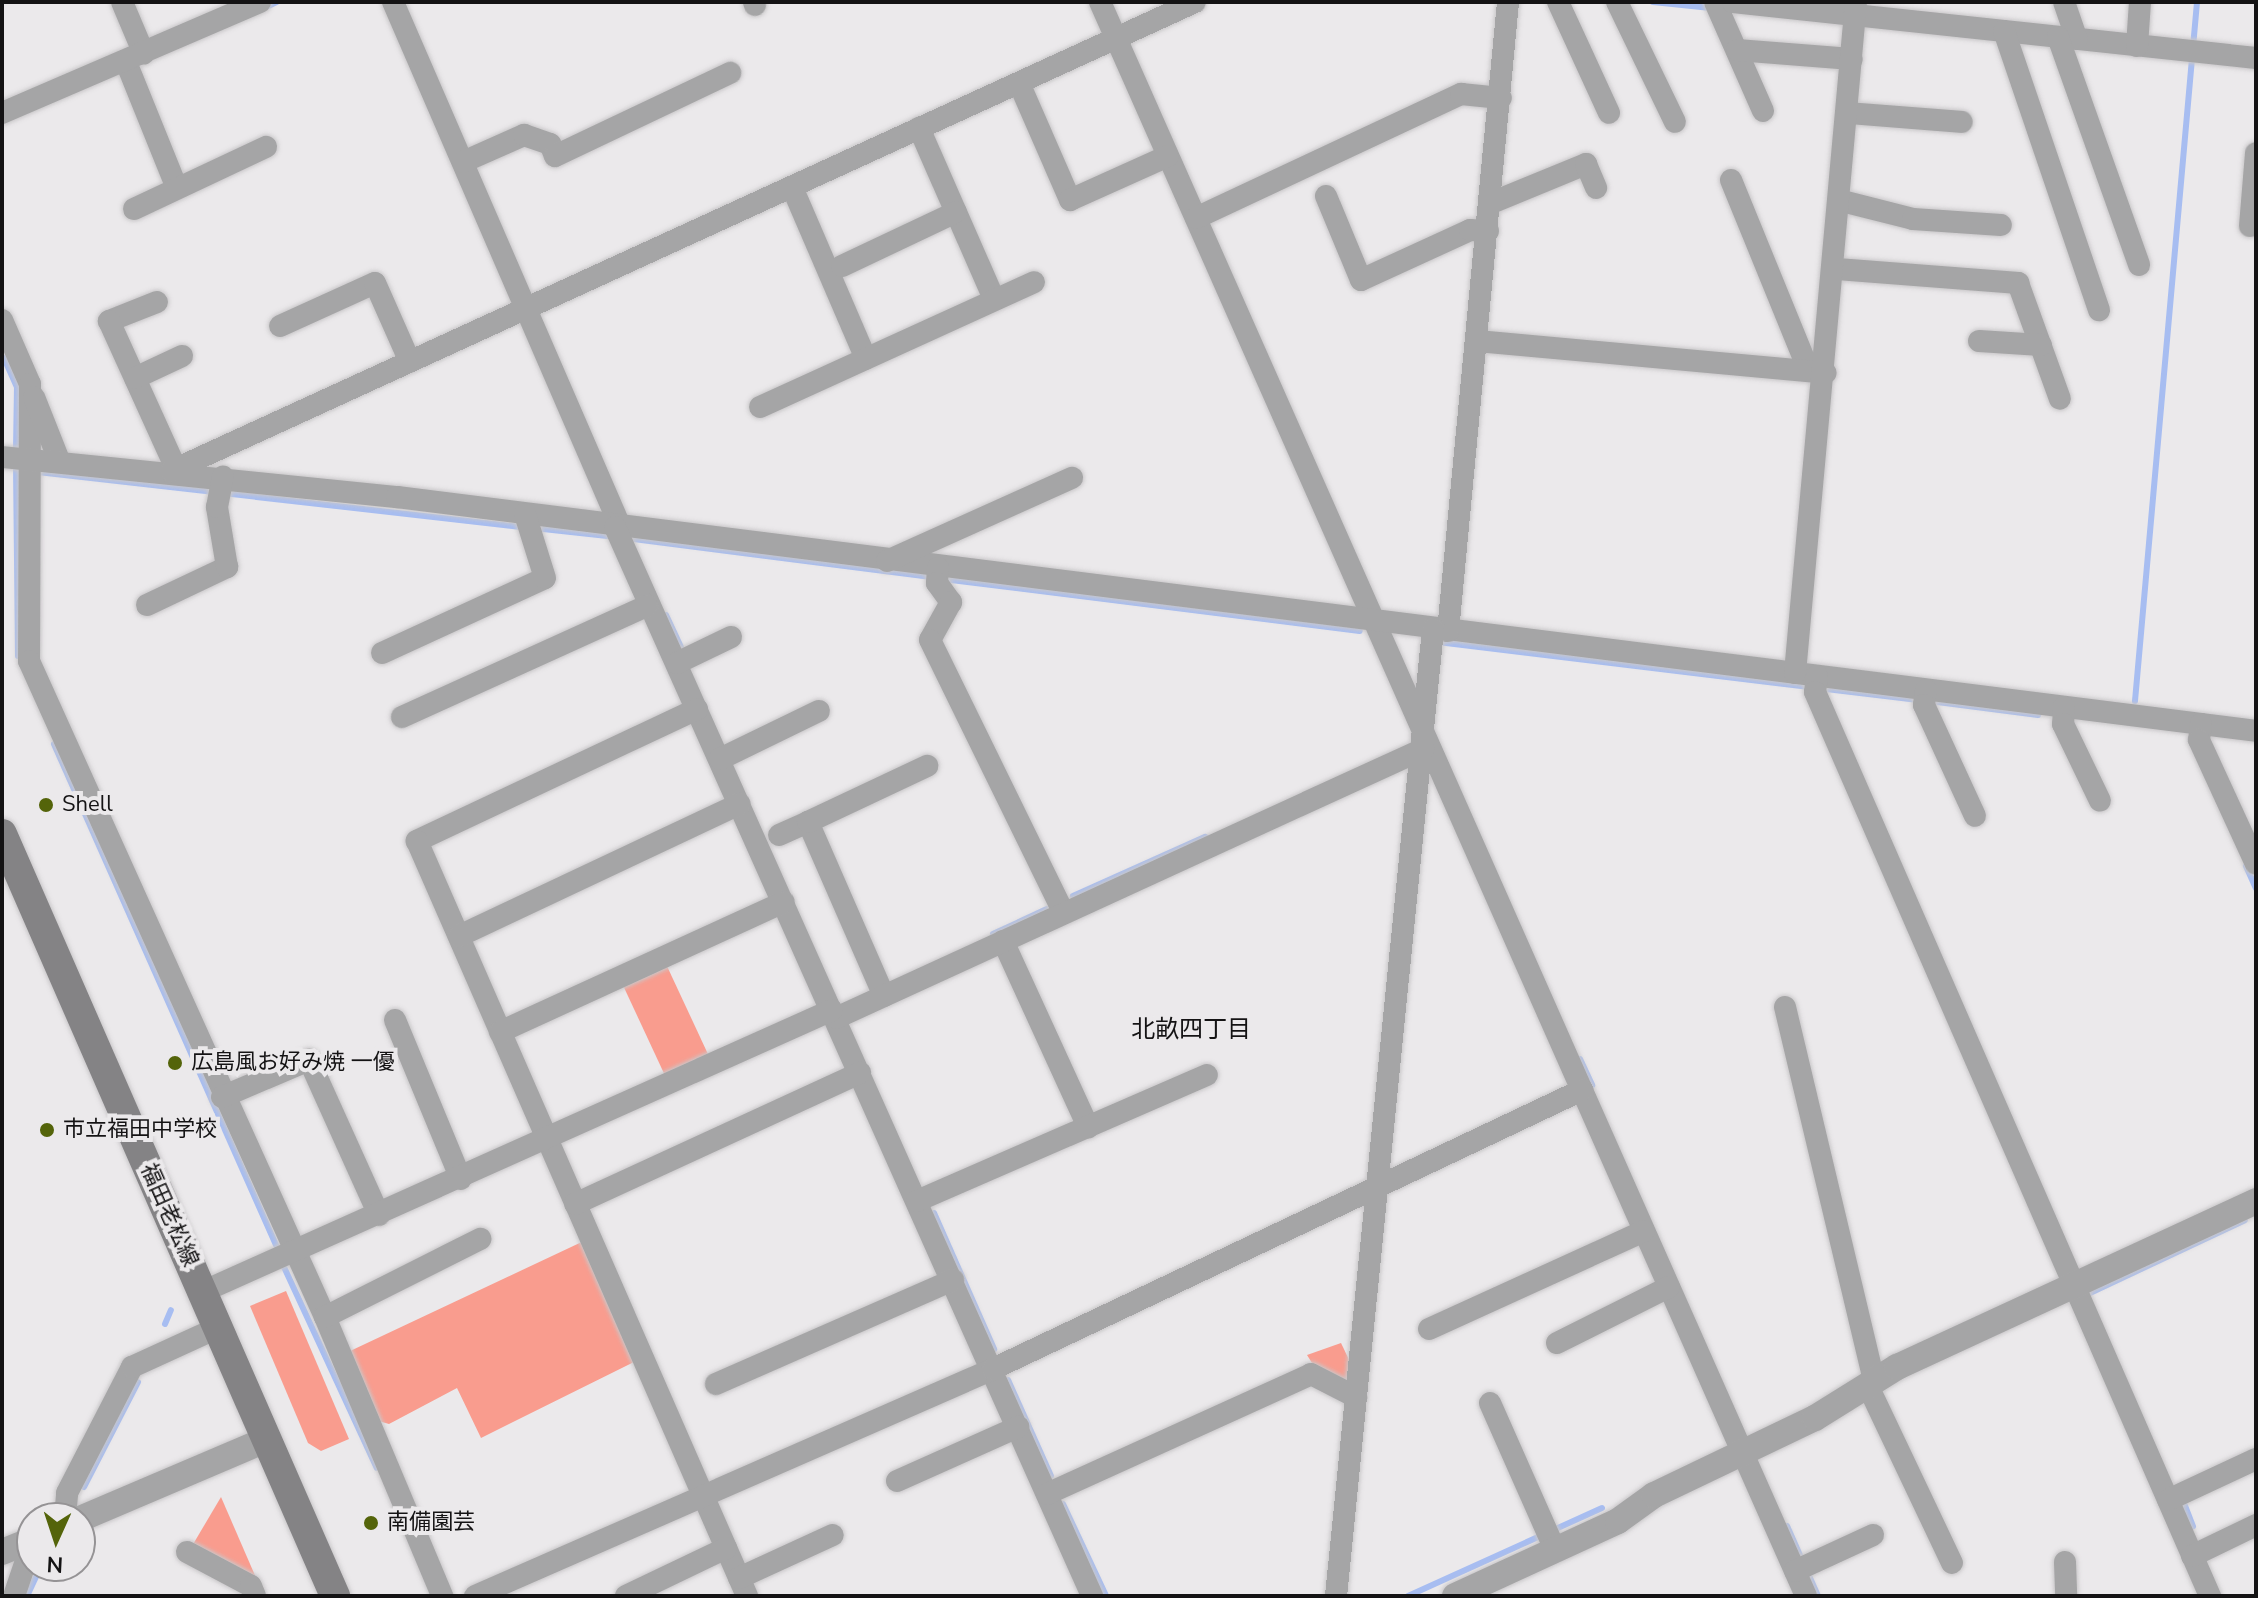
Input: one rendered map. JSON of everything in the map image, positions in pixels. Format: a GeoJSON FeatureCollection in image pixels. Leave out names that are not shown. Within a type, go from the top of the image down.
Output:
{"type":"FeatureCollection","features":[{"type":"Feature","properties":{"kind":"main road","name":"福田老松線"},"geometry":{"type":"LineString","coordinates":[[2,834],[202,1292],[263,1441],[335,1596]]}},
{"type":"Feature","properties":{"kind":"street"},"geometry":{"type":"LineString","coordinates":[[122,2],[135,58],[177,188]]}},
{"type":"Feature","properties":{"kind":"street"},"geometry":{"type":"LineString","coordinates":[[2,113],[260,2]]}},
{"type":"Feature","properties":{"kind":"street"},"geometry":{"type":"LineString","coordinates":[[393,2],[527,308],[647,606],[677,663],[1092,1596]]}},
{"type":"Feature","properties":{"kind":"street"},"geometry":{"type":"LineString","coordinates":[[1100,2],[1424,742],[1806,1596]]}},
{"type":"Feature","properties":{"kind":"street"},"geometry":{"type":"LineString","coordinates":[[172,470],[1195,2]]}},
{"type":"Feature","properties":{"kind":"street"},"geometry":{"type":"LineString","coordinates":[[1336,1596],[1356,1397],[1383,1189],[1424,742],[1477,341],[1482,231],[1491,203],[1495,98],[1508,2]]}},
{"type":"Feature","properties":{"kind":"street"},"geometry":{"type":"LineString","coordinates":[[1558,2],[1609,113]]}},
{"type":"Feature","properties":{"kind":"street"},"geometry":{"type":"LineString","coordinates":[[1617,2],[1675,122]]}},
{"type":"Feature","properties":{"kind":"street"},"geometry":{"type":"LineString","coordinates":[[1715,2],[1763,111]]}},
{"type":"Feature","properties":{"kind":"street"},"geometry":{"type":"LineString","coordinates":[[1733,2],[1856,8],[2004,31],[2256,58]]}},
{"type":"Feature","properties":{"kind":"street"},"geometry":{"type":"LineString","coordinates":[[2064,2],[2067,38],[2139,265]]}},
{"type":"Feature","properties":{"kind":"street"},"geometry":{"type":"LineString","coordinates":[[2137,46],[2140,2]]}},
{"type":"Feature","properties":{"kind":"street"},"geometry":{"type":"LineString","coordinates":[[1856,8],[1837,269],[1818,372],[1811,681],[2210,1596]]}},
{"type":"Feature","properties":{"kind":"street"},"geometry":{"type":"LineString","coordinates":[[2004,31],[2099,310]]}},
{"type":"Feature","properties":{"kind":"street"},"geometry":{"type":"LineString","coordinates":[[1737,50],[1852,59]]}},
{"type":"Feature","properties":{"kind":"street"},"geometry":{"type":"LineString","coordinates":[[463,162],[524,135],[550,144],[555,156],[730,73]]}},
{"type":"Feature","properties":{"kind":"street"},"geometry":{"type":"LineString","coordinates":[[1019,83],[1070,200],[1168,156]]}},
{"type":"Feature","properties":{"kind":"street"},"geometry":{"type":"LineString","coordinates":[[1196,218],[1461,94],[1495,98]]}},
{"type":"Feature","properties":{"kind":"street"},"geometry":{"type":"LineString","coordinates":[[1848,113],[1962,122]]}},
{"type":"Feature","properties":{"kind":"street"},"geometry":{"type":"LineString","coordinates":[[919,128],[994,299]]}},
{"type":"Feature","properties":{"kind":"street"},"geometry":{"type":"LineString","coordinates":[[134,209],[266,147]]}},
{"type":"Feature","properties":{"kind":"street"},"geometry":{"type":"LineString","coordinates":[[2250,226],[2256,153]]}},
{"type":"Feature","properties":{"kind":"street"},"geometry":{"type":"LineString","coordinates":[[1491,203],[1586,164],[1596,188]]}},
{"type":"Feature","properties":{"kind":"street"},"geometry":{"type":"LineString","coordinates":[[1731,180],[1818,372]]}},
{"type":"Feature","properties":{"kind":"street"},"geometry":{"type":"LineString","coordinates":[[792,187],[866,359]]}},
{"type":"Feature","properties":{"kind":"street"},"geometry":{"type":"LineString","coordinates":[[1326,196],[1361,280],[1482,231]]}},
{"type":"Feature","properties":{"kind":"street"},"geometry":{"type":"LineString","coordinates":[[1842,201],[1913,219],[2001,225]]}},
{"type":"Feature","properties":{"kind":"street"},"geometry":{"type":"LineString","coordinates":[[842,266],[956,212]]}},
{"type":"Feature","properties":{"kind":"street"},"geometry":{"type":"LineString","coordinates":[[1837,269],[2018,283],[2060,399]]}},
{"type":"Feature","properties":{"kind":"street"},"geometry":{"type":"LineString","coordinates":[[760,407],[1034,282]]}},
{"type":"Feature","properties":{"kind":"street"},"geometry":{"type":"LineString","coordinates":[[280,326],[375,283],[410,362]]}},
{"type":"Feature","properties":{"kind":"street"},"geometry":{"type":"LineString","coordinates":[[157,302],[109,321],[172,470]]}},
{"type":"Feature","properties":{"kind":"street"},"geometry":{"type":"LineString","coordinates":[[2,320],[8,351],[30,384],[59,460]]}},
{"type":"Feature","properties":{"kind":"street"},"geometry":{"type":"LineString","coordinates":[[1477,341],[1818,372]]}},
{"type":"Feature","properties":{"kind":"street"},"geometry":{"type":"LineString","coordinates":[[1979,341],[2041,345]]}},
{"type":"Feature","properties":{"kind":"street"},"geometry":{"type":"LineString","coordinates":[[135,378],[182,356]]}},
{"type":"Feature","properties":{"kind":"street"},"geometry":{"type":"LineString","coordinates":[[30,384],[19,462],[29,661],[222,1097],[325,1317],[442,1596]]}},
{"type":"Feature","properties":{"kind":"street"},"geometry":{"type":"LineString","coordinates":[[19,462],[59,460],[172,470],[221,485],[618,534],[886,561],[937,575],[1440,630],[1651,663],[2200,732],[2256,731]]}},
{"type":"Feature","properties":{"kind":"street"},"geometry":{"type":"LineString","coordinates":[[886,561],[1072,478]]}},
{"type":"Feature","properties":{"kind":"street"},"geometry":{"type":"LineString","coordinates":[[147,605],[227,567],[221,485]]}},
{"type":"Feature","properties":{"kind":"street"},"geometry":{"type":"LineString","coordinates":[[382,653],[545,578],[526,523]]}},
{"type":"Feature","properties":{"kind":"street"},"geometry":{"type":"LineString","coordinates":[[937,575],[951,602],[930,640],[1064,913]]}},
{"type":"Feature","properties":{"kind":"street"},"geometry":{"type":"LineString","coordinates":[[402,717],[647,606]]}},
{"type":"Feature","properties":{"kind":"street"},"geometry":{"type":"LineString","coordinates":[[677,663],[731,637]]}},
{"type":"Feature","properties":{"kind":"street"},"geometry":{"type":"LineString","coordinates":[[1925,698],[1975,816]]}},
{"type":"Feature","properties":{"kind":"street"},"geometry":{"type":"LineString","coordinates":[[697,709],[417,841],[743,1587],[833,1535]]}},
{"type":"Feature","properties":{"kind":"street"},"geometry":{"type":"LineString","coordinates":[[720,759],[819,711]]}},
{"type":"Feature","properties":{"kind":"street"},"geometry":{"type":"LineString","coordinates":[[2063,715],[2100,801]]}},
{"type":"Feature","properties":{"kind":"street"},"geometry":{"type":"LineString","coordinates":[[2200,732],[2256,864]]}},
{"type":"Feature","properties":{"kind":"street"},"geometry":{"type":"LineString","coordinates":[[202,1292],[296,1254],[834,1014],[884,996],[1424,742]]}},
{"type":"Feature","properties":{"kind":"street"},"geometry":{"type":"LineString","coordinates":[[779,835],[927,766]]}},
{"type":"Feature","properties":{"kind":"street"},"geometry":{"type":"LineString","coordinates":[[459,936],[740,804]]}},
{"type":"Feature","properties":{"kind":"street"},"geometry":{"type":"LineString","coordinates":[[808,822],[884,996]]}},
{"type":"Feature","properties":{"kind":"street"},"geometry":{"type":"LineString","coordinates":[[500,1032],[784,902]]}},
{"type":"Feature","properties":{"kind":"street"},"geometry":{"type":"LineString","coordinates":[[1003,941],[1088,1127]]}},
{"type":"Feature","properties":{"kind":"street"},"geometry":{"type":"LineString","coordinates":[[1785,1007],[1870,1383],[1952,1563]]}},
{"type":"Feature","properties":{"kind":"street"},"geometry":{"type":"LineString","coordinates":[[395,1020],[461,1179]]}},
{"type":"Feature","properties":{"kind":"street"},"geometry":{"type":"LineString","coordinates":[[222,1097],[309,1060],[379,1215]]}},
{"type":"Feature","properties":{"kind":"street"},"geometry":{"type":"LineString","coordinates":[[575,1204],[860,1073]]}},
{"type":"Feature","properties":{"kind":"street"},"geometry":{"type":"LineString","coordinates":[[917,1201],[1207,1075]]}},
{"type":"Feature","properties":{"kind":"street"},"geometry":{"type":"LineString","coordinates":[[475,1596],[993,1369],[1383,1189],[1582,1090]]}},
{"type":"Feature","properties":{"kind":"street"},"geometry":{"type":"LineString","coordinates":[[1456,1596],[1555,1550],[1870,1383],[2256,1201]]}},
{"type":"Feature","properties":{"kind":"street"},"geometry":{"type":"LineString","coordinates":[[1429,1329],[1644,1231]]}},
{"type":"Feature","properties":{"kind":"street"},"geometry":{"type":"LineString","coordinates":[[325,1317],[480,1239]]}},
{"type":"Feature","properties":{"kind":"street"},"geometry":{"type":"LineString","coordinates":[[716,1384],[953,1280]]}},
{"type":"Feature","properties":{"kind":"street"},"geometry":{"type":"LineString","coordinates":[[1557,1343],[1669,1287]]}},
{"type":"Feature","properties":{"kind":"street"},"geometry":{"type":"LineString","coordinates":[[66,1502],[67,1493],[132,1367],[217,1328]]}},
{"type":"Feature","properties":{"kind":"street"},"geometry":{"type":"LineString","coordinates":[[1047,1494],[1311,1374],[1356,1397]]}},
{"type":"Feature","properties":{"kind":"street"},"geometry":{"type":"LineString","coordinates":[[1490,1403],[1555,1550]]}},
{"type":"Feature","properties":{"kind":"street"},"geometry":{"type":"LineString","coordinates":[[897,1481],[1018,1427]]}},
{"type":"Feature","properties":{"kind":"street"},"geometry":{"type":"LineString","coordinates":[[96,1512],[263,1441]]}},
{"type":"Feature","properties":{"kind":"street"},"geometry":{"type":"LineString","coordinates":[[2168,1500],[2256,1459]]}},
{"type":"Feature","properties":{"kind":"street"},"geometry":{"type":"LineString","coordinates":[[2192,1556],[2256,1525]]}},
{"type":"Feature","properties":{"kind":"street"},"geometry":{"type":"LineString","coordinates":[[1795,1571],[1873,1535]]}},
{"type":"Feature","properties":{"kind":"street"},"geometry":{"type":"LineString","coordinates":[[626,1596],[726,1548]]}},
{"type":"Feature","properties":{"kind":"street"},"geometry":{"type":"LineString","coordinates":[[187,1552],[251,1586],[255,1596]]}},
{"type":"Feature","properties":{"kind":"street"},"geometry":{"type":"LineString","coordinates":[[2065,1562],[2066,1596]]}},
{"type":"Feature","properties":{"kind":"shaded area"},"geometry":{"type":"Polygon","coordinates":[[[666,964],[708,1055],[665,1075],[622,984],[666,964]]]}},
{"type":"Feature","properties":{"kind":"shaded area"},"geometry":{"type":"Polygon","coordinates":[[[586,1240],[636,1361],[481,1438],[457,1388],[389,1424],[375,1420],[348,1352],[586,1240]]]}},
{"type":"Feature","properties":{"kind":"shaded area"},"geometry":{"type":"Polygon","coordinates":[[[286,1291],[349,1439],[321,1451],[308,1443],[250,1306],[286,1291]]]}},
{"type":"Feature","properties":{"kind":"shaded area"},"geometry":{"type":"Polygon","coordinates":[[[1341,1343],[1354,1370],[1350,1385],[1317,1371],[1307,1355],[1341,1343]]]}},
{"type":"Feature","properties":{"kind":"shaded area"},"geometry":{"type":"Polygon","coordinates":[[[221,1497],[257,1580],[192,1546],[221,1497]]]}},
{"type":"Feature","properties":{"kind":"waterway"},"geometry":{"type":"LineString","coordinates":[[264,8],[277,2]]}},
{"type":"Feature","properties":{"kind":"waterway"},"geometry":{"type":"LineString","coordinates":[[1653,2],[1711,8]]}},
{"type":"Feature","properties":{"kind":"waterway"},"geometry":{"type":"LineString","coordinates":[[2135,701],[2197,2]]}},
{"type":"Feature","properties":{"kind":"waterway"},"geometry":{"type":"LineString","coordinates":[[4,358],[17,387],[16,452]]}},
{"type":"Feature","properties":{"kind":"waterway"},"geometry":{"type":"LineString","coordinates":[[16,463],[18,656]]}},
{"type":"Feature","properties":{"kind":"waterway"},"geometry":{"type":"LineString","coordinates":[[38,472],[523,527]]}},
{"type":"Feature","properties":{"kind":"waterway"},"geometry":{"type":"LineString","coordinates":[[534,528],[615,537]]}},
{"type":"Feature","properties":{"kind":"waterway"},"geometry":{"type":"LineString","coordinates":[[626,538],[932,577]]}},
{"type":"Feature","properties":{"kind":"waterway"},"geometry":{"type":"LineString","coordinates":[[943,579],[1360,631]]}},
{"type":"Feature","properties":{"kind":"waterway"},"geometry":{"type":"LineString","coordinates":[[666,615],[683,651]]}},
{"type":"Feature","properties":{"kind":"waterway"},"geometry":{"type":"LineString","coordinates":[[1438,642],[1919,700]]}},
{"type":"Feature","properties":{"kind":"waterway"},"geometry":{"type":"LineString","coordinates":[[1930,701],[2038,715]]}},
{"type":"Feature","properties":{"kind":"waterway"},"geometry":{"type":"LineString","coordinates":[[54,744],[276,1245]]}},
{"type":"Feature","properties":{"kind":"waterway"},"geometry":{"type":"LineString","coordinates":[[1073,896],[1205,837]]}},
{"type":"Feature","properties":{"kind":"waterway"},"geometry":{"type":"LineString","coordinates":[[2246,866],[2256,888]]}},
{"type":"Feature","properties":{"kind":"waterway"},"geometry":{"type":"LineString","coordinates":[[993,934],[1047,909]]}},
{"type":"Feature","properties":{"kind":"waterway"},"geometry":{"type":"LineString","coordinates":[[1580,1059],[1592,1085]]}},
{"type":"Feature","properties":{"kind":"waterway"},"geometry":{"type":"LineString","coordinates":[[934,1213],[994,1349]]}},
{"type":"Feature","properties":{"kind":"waterway"},"geometry":{"type":"LineString","coordinates":[[2090,1293],[2245,1220]]}},
{"type":"Feature","properties":{"kind":"waterway"},"geometry":{"type":"LineString","coordinates":[[284,1267],[377,1468]]}},
{"type":"Feature","properties":{"kind":"waterway"},"geometry":{"type":"LineString","coordinates":[[165,1324],[171,1310]]}},
{"type":"Feature","properties":{"kind":"waterway"},"geometry":{"type":"LineString","coordinates":[[1008,1380],[1051,1476]]}},
{"type":"Feature","properties":{"kind":"waterway"},"geometry":{"type":"LineString","coordinates":[[84,1487],[138,1382]]}},
{"type":"Feature","properties":{"kind":"waterway"},"geometry":{"type":"LineString","coordinates":[[2184,1503],[2193,1526]]}},
{"type":"Feature","properties":{"kind":"waterway"},"geometry":{"type":"LineString","coordinates":[[1063,1504],[1106,1596]]}},
{"type":"Feature","properties":{"kind":"waterway"},"geometry":{"type":"LineString","coordinates":[[1408,1596],[1602,1508]]}},
{"type":"Feature","properties":{"kind":"waterway"},"geometry":{"type":"LineString","coordinates":[[1787,1526],[1818,1596]]}},
{"type":"Feature","properties":{"kind":"waterway"},"geometry":{"type":"LineString","coordinates":[[27,1596],[34,1582]]}},
{"type":"Feature","properties":{"kind":"place","name":"Shell"},"geometry":{"type":"Point","coordinates":[46,805]}},
{"type":"Feature","properties":{"kind":"place","name":"広島風お好み焼 一優"},"geometry":{"type":"Point","coordinates":[175,1063]}},
{"type":"Feature","properties":{"kind":"place","name":"市立福田中学校"},"geometry":{"type":"Point","coordinates":[47,1130]}},
{"type":"Feature","properties":{"kind":"place","name":"南備園芸"},"geometry":{"type":"Point","coordinates":[371,1523]}},
{"type":"Feature","properties":{"kind":"district","name":"北畝四丁目"},"geometry":{"type":"Point","coordinates":[1191,1030]}}]}
